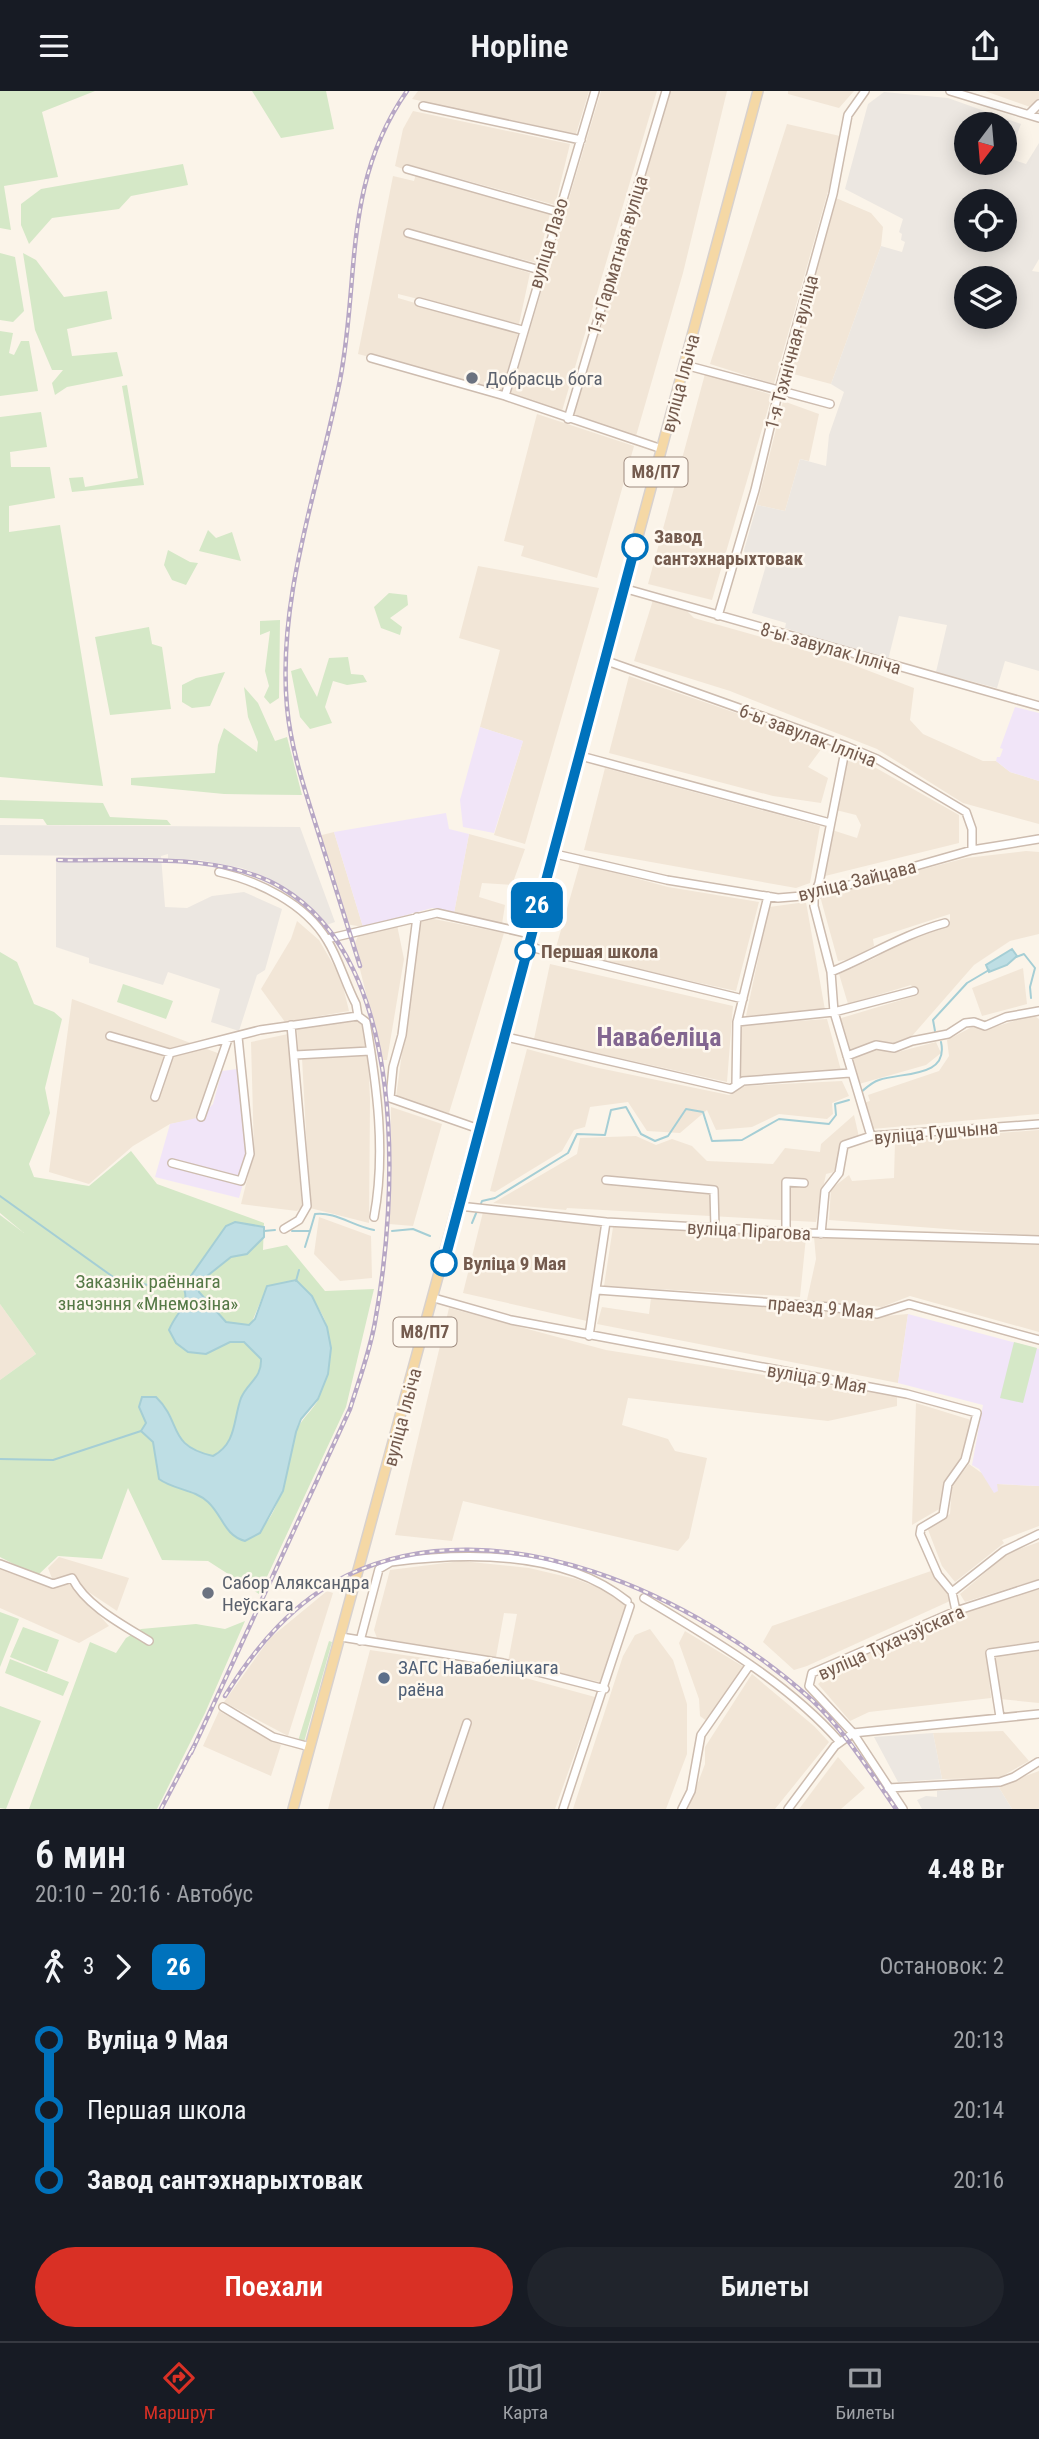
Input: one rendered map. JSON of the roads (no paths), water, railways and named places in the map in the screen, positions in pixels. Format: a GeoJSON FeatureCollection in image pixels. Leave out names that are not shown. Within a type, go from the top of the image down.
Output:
{"type":"FeatureCollection","features":[{"type":"Feature","properties":{"kind":"main road","name":"вуліца Ільіча"},"geometry":{"type":"LineString","coordinates":[[293,1809],[459,1206],[577,755],[758,91]]}},
{"type":"Feature","properties":{"kind":"street","name":"вуліца Лазо"},"geometry":{"type":"LineString","coordinates":[[505,396],[522,330],[595,91]]}},
{"type":"Feature","properties":{"kind":"street","name":"1-я Гарматная вуліца"},"geometry":{"type":"LineString","coordinates":[[568,419],[666,91]]}},
{"type":"Feature","properties":{"kind":"street","name":"1-я Тэхнічная вуліца"},"geometry":{"type":"LineString","coordinates":[[718,616],[755,490],[779,390],[833,194],[850,107],[866,91]]}},
{"type":"Feature","properties":{"kind":"street"},"geometry":{"type":"LineString","coordinates":[[956,91],[1039,118]]}},
{"type":"Feature","properties":{"kind":"street"},"geometry":{"type":"LineString","coordinates":[[1029,114],[1039,104]]}},
{"type":"Feature","properties":{"kind":"street"},"geometry":{"type":"LineString","coordinates":[[423,106],[580,139]]}},
{"type":"Feature","properties":{"kind":"street"},"geometry":{"type":"LineString","coordinates":[[407,169],[558,212]]}},
{"type":"Feature","properties":{"kind":"street"},"geometry":{"type":"LineString","coordinates":[[408,233],[540,270]]}},
{"type":"Feature","properties":{"kind":"street"},"geometry":{"type":"LineString","coordinates":[[419,302],[522,330]]}},
{"type":"Feature","properties":{"kind":"street"},"geometry":{"type":"LineString","coordinates":[[371,358],[505,396],[662,449]]}},
{"type":"Feature","properties":{"kind":"street"},"geometry":{"type":"LineString","coordinates":[[685,365],[830,404]]}},
{"type":"Feature","properties":{"kind":"street","name":"8-ы завулак Ілліча"},"geometry":{"type":"LineString","coordinates":[[623,588],[1039,706]]}},
{"type":"Feature","properties":{"kind":"street","name":"6-ы завулак Ілліча"},"geometry":{"type":"LineString","coordinates":[[604,660],[877,759],[966,812],[972,829],[972,850]]}},
{"type":"Feature","properties":{"kind":"street"},"geometry":{"type":"LineString","coordinates":[[846,746],[814,895],[831,972],[834,1012],[850,1073],[871,1136]]}},
{"type":"Feature","properties":{"kind":"street"},"geometry":{"type":"LineString","coordinates":[[577,755],[830,824]]}},
{"type":"Feature","properties":{"kind":"street","name":"вуліца Зайцава"},"geometry":{"type":"LineString","coordinates":[[551,853],[667,880],[768,896],[814,895],[972,850],[1039,839]]}},
{"type":"Feature","properties":{"kind":"street"},"geometry":{"type":"LineString","coordinates":[[219,872],[241,877],[282,898],[306,916],[327,939],[358,1016],[366,1022],[377,1095],[379,1167],[374,1217]]}},
{"type":"Feature","properties":{"kind":"street"},"geometry":{"type":"LineString","coordinates":[[736,1084],[737,1022],[768,896]]}},
{"type":"Feature","properties":{"kind":"street"},"geometry":{"type":"LineString","coordinates":[[327,939],[437,913],[530,934],[534,948],[743,999]]}},
{"type":"Feature","properties":{"kind":"street"},"geometry":{"type":"LineString","coordinates":[[416,916],[402,1035],[393,1067],[390,1098],[479,1129]]}},
{"type":"Feature","properties":{"kind":"street"},"geometry":{"type":"LineString","coordinates":[[831,972],[883,950],[901,937],[945,923]]}},
{"type":"Feature","properties":{"kind":"street"},"geometry":{"type":"LineString","coordinates":[[737,1022],[834,1012],[914,991]]}},
{"type":"Feature","properties":{"kind":"street"},"geometry":{"type":"LineString","coordinates":[[847,1056],[876,1045],[894,1048],[912,1041],[948,1034],[965,1023],[974,1022],[985,1026],[1006,1017],[1039,1011]]}},
{"type":"Feature","properties":{"kind":"street"},"geometry":{"type":"LineString","coordinates":[[110,1036],[170,1053],[200,1043],[291,1025],[358,1016]]}},
{"type":"Feature","properties":{"kind":"street"},"geometry":{"type":"LineString","coordinates":[[285,1229],[299,1220],[306,1206],[291,1025]]}},
{"type":"Feature","properties":{"kind":"street"},"geometry":{"type":"LineString","coordinates":[[502,1036],[731,1089],[743,1080],[850,1073]]}},
{"type":"Feature","properties":{"kind":"street"},"geometry":{"type":"LineString","coordinates":[[172,1163],[241,1181],[250,1154],[237,1037]]}},
{"type":"Feature","properties":{"kind":"street"},"geometry":{"type":"LineString","coordinates":[[201,1117],[228,1039]]}},
{"type":"Feature","properties":{"kind":"street"},"geometry":{"type":"LineString","coordinates":[[295,1055],[370,1051]]}},
{"type":"Feature","properties":{"kind":"street"},"geometry":{"type":"LineString","coordinates":[[155,1097],[170,1053]]}},
{"type":"Feature","properties":{"kind":"street","name":"вуліца Гушчына"},"geometry":{"type":"LineString","coordinates":[[821,1234],[825,1191],[839,1173],[844,1145],[871,1136],[1039,1124]]}},
{"type":"Feature","properties":{"kind":"street"},"geometry":{"type":"LineString","coordinates":[[606,1179],[714,1190],[715,1228]]}},
{"type":"Feature","properties":{"kind":"street"},"geometry":{"type":"LineString","coordinates":[[786,1232],[786,1182],[804,1183]]}},
{"type":"Feature","properties":{"kind":"street","name":"вуліца Пірагова"},"geometry":{"type":"LineString","coordinates":[[459,1206],[606,1222],[821,1234],[1039,1240]]}},
{"type":"Feature","properties":{"kind":"street"},"geometry":{"type":"LineString","coordinates":[[590,1336],[606,1222]]}},
{"type":"Feature","properties":{"kind":"street","name":"праезд 9 Мая"},"geometry":{"type":"LineString","coordinates":[[597,1290],[831,1307],[877,1314],[909,1304],[1039,1340]]}},
{"type":"Feature","properties":{"kind":"street","name":"вуліца 9 Мая"},"geometry":{"type":"LineString","coordinates":[[434,1298],[511,1320],[907,1394],[977,1413],[965,1460],[948,1484],[946,1510],[943,1515],[921,1528],[920,1534],[938,1575],[952,1591],[956,1611]]}},
{"type":"Feature","properties":{"kind":"street"},"geometry":{"type":"LineString","coordinates":[[952,1591],[1004,1551],[1039,1534]]}},
{"type":"Feature","properties":{"kind":"street"},"geometry":{"type":"LineString","coordinates":[[360,1641],[379,1569],[391,1562],[473,1556],[525,1561],[575,1573],[610,1587],[629,1604],[605,1689],[563,1809]]}},
{"type":"Feature","properties":{"kind":"street"},"geometry":{"type":"LineString","coordinates":[[0,1564],[53,1584],[72,1578],[78,1589],[116,1621],[149,1641]]}},
{"type":"Feature","properties":{"kind":"street","name":"вуліца Тухачэўскага"},"geometry":{"type":"LineString","coordinates":[[853,1733],[809,1686],[812,1673],[956,1611],[1039,1584]]}},
{"type":"Feature","properties":{"kind":"street"},"geometry":{"type":"LineString","coordinates":[[645,1598],[714,1640],[821,1721],[839,1741]]}},
{"type":"Feature","properties":{"kind":"street"},"geometry":{"type":"LineString","coordinates":[[341,1637],[503,1663],[605,1689]]}},
{"type":"Feature","properties":{"kind":"street"},"geometry":{"type":"LineString","coordinates":[[1000,1717],[990,1653],[1039,1646]]}},
{"type":"Feature","properties":{"kind":"street"},"geometry":{"type":"LineString","coordinates":[[682,1809],[691,1791],[701,1735],[749,1666]]}},
{"type":"Feature","properties":{"kind":"street"},"geometry":{"type":"LineString","coordinates":[[223,1707],[273,1737],[310,1747]]}},
{"type":"Feature","properties":{"kind":"street"},"geometry":{"type":"LineString","coordinates":[[788,1809],[839,1741],[853,1733],[1039,1714]]}},
{"type":"Feature","properties":{"kind":"street"},"geometry":{"type":"LineString","coordinates":[[438,1809],[467,1723]]}},
{"type":"Feature","properties":{"kind":"street"},"geometry":{"type":"LineString","coordinates":[[853,1733],[903,1809]]}},
{"type":"Feature","properties":{"kind":"street"},"geometry":{"type":"LineString","coordinates":[[888,1788],[1000,1782],[1038,1762]]}},
{"type":"Feature","properties":{"kind":"water"},"geometry":{"type":"Polygon","coordinates":[[[1012,949],[1017,956],[1007,965],[989,972],[986,965],[1012,949]]]}},
{"type":"Feature","properties":{"kind":"water"},"geometry":{"type":"Polygon","coordinates":[[[235,1222],[264,1227],[264,1237],[247,1254],[231,1257],[197,1284],[199,1292],[226,1322],[249,1325],[255,1319],[267,1286],[296,1280],[312,1296],[327,1327],[331,1348],[328,1374],[318,1399],[301,1419],[296,1432],[283,1491],[260,1533],[245,1541],[232,1534],[208,1502],[159,1479],[153,1442],[141,1431],[146,1423],[139,1407],[142,1397],[156,1397],[170,1416],[181,1439],[198,1451],[213,1456],[221,1451],[230,1438],[241,1398],[257,1375],[261,1359],[244,1342],[230,1342],[206,1354],[188,1352],[176,1343],[169,1330],[185,1302],[181,1281],[188,1280],[226,1226],[235,1222]]]}},
{"type":"Feature","properties":{"kind":"waterway"},"geometry":{"type":"LineString","coordinates":[[1016,957],[1024,954],[1035,968],[1030,987],[1031,998]]}},
{"type":"Feature","properties":{"kind":"waterway"},"geometry":{"type":"LineString","coordinates":[[935,1031],[933,1020],[967,983],[989,970]]}},
{"type":"Feature","properties":{"kind":"waterway"},"geometry":{"type":"LineString","coordinates":[[860,1093],[879,1080],[931,1068],[942,1054],[941,1042]]}},
{"type":"Feature","properties":{"kind":"waterway"},"geometry":{"type":"LineString","coordinates":[[480,1206],[482,1201],[495,1198],[568,1153],[577,1134],[605,1135],[611,1110],[626,1107],[641,1134],[655,1141],[668,1136],[686,1109],[703,1112],[712,1141],[742,1140],[779,1119],[829,1124],[836,1115],[835,1104],[849,1100]]}},
{"type":"Feature","properties":{"kind":"waterway"},"geometry":{"type":"LineString","coordinates":[[0,1196],[116,1279],[148,1285],[184,1286]]}},
{"type":"Feature","properties":{"kind":"waterway"},"geometry":{"type":"LineString","coordinates":[[472,1223],[477,1211]]}},
{"type":"Feature","properties":{"kind":"waterway"},"geometry":{"type":"LineString","coordinates":[[292,1231],[310,1231],[315,1214],[337,1217],[374,1230]]}},
{"type":"Feature","properties":{"kind":"waterway"},"geometry":{"type":"LineString","coordinates":[[392,1231],[413,1229],[430,1236]]}},
{"type":"Feature","properties":{"kind":"waterway"},"geometry":{"type":"LineString","coordinates":[[264,1231],[275,1230]]}},
{"type":"Feature","properties":{"kind":"waterway"},"geometry":{"type":"LineString","coordinates":[[305,1247],[310,1231]]}},
{"type":"Feature","properties":{"kind":"waterway"},"geometry":{"type":"LineString","coordinates":[[296,1281],[299,1270]]}},
{"type":"Feature","properties":{"kind":"waterway"},"geometry":{"type":"LineString","coordinates":[[0,1459],[53,1460],[141,1431]]}},
{"type":"Feature","properties":{"kind":"railway"},"geometry":{"type":"LineString","coordinates":[[360,966],[295,756],[287,707],[288,625],[302,542],[340,380],[363,196],[372,161],[386,126],[407,91]]}},
{"type":"Feature","properties":{"kind":"railway"},"geometry":{"type":"LineString","coordinates":[[58,860],[203,863],[258,876],[282,888],[323,923],[353,970],[373,1025],[385,1086],[389,1150],[388,1212],[383,1271],[367,1355],[350,1409],[191,1753]]}},
{"type":"Feature","properties":{"kind":"railway"},"geometry":{"type":"LineString","coordinates":[[225,1696],[263,1643],[278,1627],[310,1598],[348,1575],[407,1555],[468,1550],[531,1556],[594,1572],[655,1596],[713,1627],[766,1662],[824,1712],[857,1752],[896,1809]]}},
{"type":"Feature","properties":{"kind":"railway"},"geometry":{"type":"LineString","coordinates":[[161,1809],[194,1746]]}},
{"type":"Feature","properties":{"kind":"place","name":"Добрасць бога"},"geometry":{"type":"Point","coordinates":[472,378]}},
{"type":"Feature","properties":{"kind":"place","name":"Завод сантэхнарыхтовак"},"geometry":{"type":"Point","coordinates":[635,547]}},
{"type":"Feature","properties":{"kind":"place","name":"Першая школа"},"geometry":{"type":"Point","coordinates":[525,951]}},
{"type":"Feature","properties":{"kind":"place","name":"Вуліца 9 Мая"},"geometry":{"type":"Point","coordinates":[444,1263]}},
{"type":"Feature","properties":{"kind":"place","name":"Сабор Аляксандра Неўскага"},"geometry":{"type":"Point","coordinates":[208,1593]}},
{"type":"Feature","properties":{"kind":"place","name":"ЗАГС Навабеліцкага раёна"},"geometry":{"type":"Point","coordinates":[384,1678]}},
{"type":"Feature","properties":{"kind":"district","name":"Навабеліца"},"geometry":{"type":"Point","coordinates":[659,1037]}},
{"type":"Feature","properties":{"kind":"park label","name":"Заказнік раённага значэння «Мнемозіна»"},"geometry":{"type":"Point","coordinates":[148,1292]}}]}
